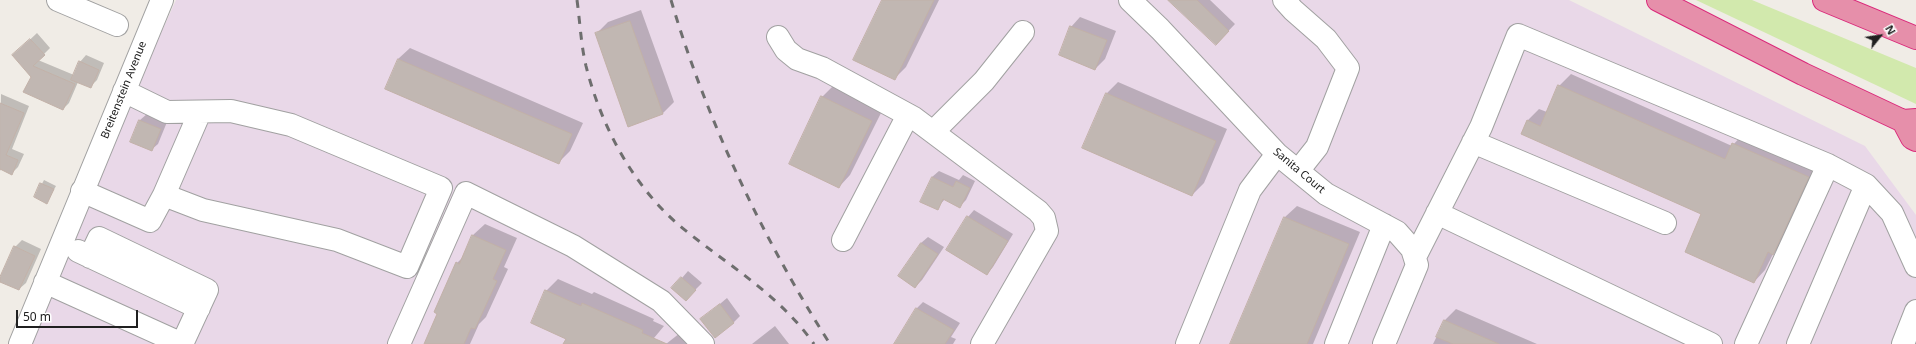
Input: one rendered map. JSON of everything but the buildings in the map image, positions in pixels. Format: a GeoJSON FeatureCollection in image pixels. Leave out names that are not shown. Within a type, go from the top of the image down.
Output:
{"type":"FeatureCollection","features":[{"type":"Feature","properties":{"kind":"highway"},"geometry":{"type":"LineString","coordinates":[[1658,0],[1803,74],[1910,120],[1912,138],[1916,140]]}},
{"type":"Feature","properties":{"kind":"highway"},"geometry":{"type":"LineString","coordinates":[[1824,0],[1916,38]]}},
{"type":"Feature","properties":{"kind":"street"},"geometry":{"type":"LineString","coordinates":[[58,0],[116,25]]}},
{"type":"Feature","properties":{"kind":"street","name":"Breitenstein Avenue"},"geometry":{"type":"LineString","coordinates":[[22,343],[84,186],[162,0]]}},
{"type":"Feature","properties":{"kind":"street","name":"Sanita Court"},"geometry":{"type":"LineString","coordinates":[[1130,0],[1160,29],[1277,154],[1326,194],[1396,232],[1412,248],[1415,257]]}},
{"type":"Feature","properties":{"kind":"street"},"geometry":{"type":"LineString","coordinates":[[1284,0],[1293,10],[1326,39],[1348,68],[1317,147],[1298,171]]}},
{"type":"Feature","properties":{"kind":"street"},"geometry":{"type":"LineString","coordinates":[[933,132],[984,81],[1023,32]]}},
{"type":"Feature","properties":{"kind":"street"},"geometry":{"type":"LineString","coordinates":[[1384,344],[1417,265],[1415,257],[1473,142],[1518,35],[1828,164],[1866,185],[1892,213],[1916,266]]}},
{"type":"Feature","properties":{"kind":"street"},"geometry":{"type":"LineString","coordinates":[[778,37],[786,50],[797,59],[822,68],[908,115],[1038,211],[1047,225],[1047,231],[982,344]]}},
{"type":"Feature","properties":{"kind":"street"},"geometry":{"type":"LineString","coordinates":[[124,91],[167,112],[231,111],[291,125],[442,188],[466,193],[573,246],[661,301],[703,344]]}},
{"type":"Feature","properties":{"kind":"street"},"geometry":{"type":"LineString","coordinates":[[84,186],[150,221],[164,195],[200,112]]}},
{"type":"Feature","properties":{"kind":"street"},"geometry":{"type":"LineString","coordinates":[[842,240],[908,115]]}},
{"type":"Feature","properties":{"kind":"street"},"geometry":{"type":"LineString","coordinates":[[1473,142],[1665,223]]}},
{"type":"Feature","properties":{"kind":"street"},"geometry":{"type":"LineString","coordinates":[[1187,344],[1250,190],[1277,154]]}},
{"type":"Feature","properties":{"kind":"street"},"geometry":{"type":"LineString","coordinates":[[1746,344],[1828,164]]}},
{"type":"Feature","properties":{"kind":"street"},"geometry":{"type":"LineString","coordinates":[[1798,344],[1866,185]]}},
{"type":"Feature","properties":{"kind":"street"},"geometry":{"type":"LineString","coordinates":[[164,195],[204,210],[337,240],[407,267],[442,188]]}},
{"type":"Feature","properties":{"kind":"street"},"geometry":{"type":"LineString","coordinates":[[399,344],[466,193]]}},
{"type":"Feature","properties":{"kind":"street"},"geometry":{"type":"LineString","coordinates":[[1437,213],[1712,344]]}},
{"type":"Feature","properties":{"kind":"street"},"geometry":{"type":"LineString","coordinates":[[1336,344],[1384,226]]}},
{"type":"Feature","properties":{"kind":"street"},"geometry":{"type":"LineString","coordinates":[[45,282],[182,344],[199,308],[62,244]]}},
{"type":"Feature","properties":{"kind":"street"},"geometry":{"type":"LineString","coordinates":[[1903,344],[1916,311]]}},
{"type":"Feature","properties":{"kind":"shaded area"},"geometry":{"type":"Polygon","coordinates":[[[176,0],[1569,0],[1865,146],[1916,215],[1916,344],[20,344],[176,0]]]}},
{"type":"Feature","properties":{"kind":"green space"},"geometry":{"type":"Polygon","coordinates":[[[1696,0],[1752,0],[1916,68],[1916,104],[1696,0]]]}},
{"type":"Feature","properties":{"kind":"railway"},"geometry":{"type":"LineString","coordinates":[[577,0],[584,58],[592,88],[600,111],[610,132],[621,154],[634,174],[663,210],[680,226],[751,280],[768,295],[800,326],[814,344]]}},
{"type":"Feature","properties":{"kind":"railway"},"geometry":{"type":"LineString","coordinates":[[671,0],[701,89],[738,177],[782,263],[830,344]]}}]}
